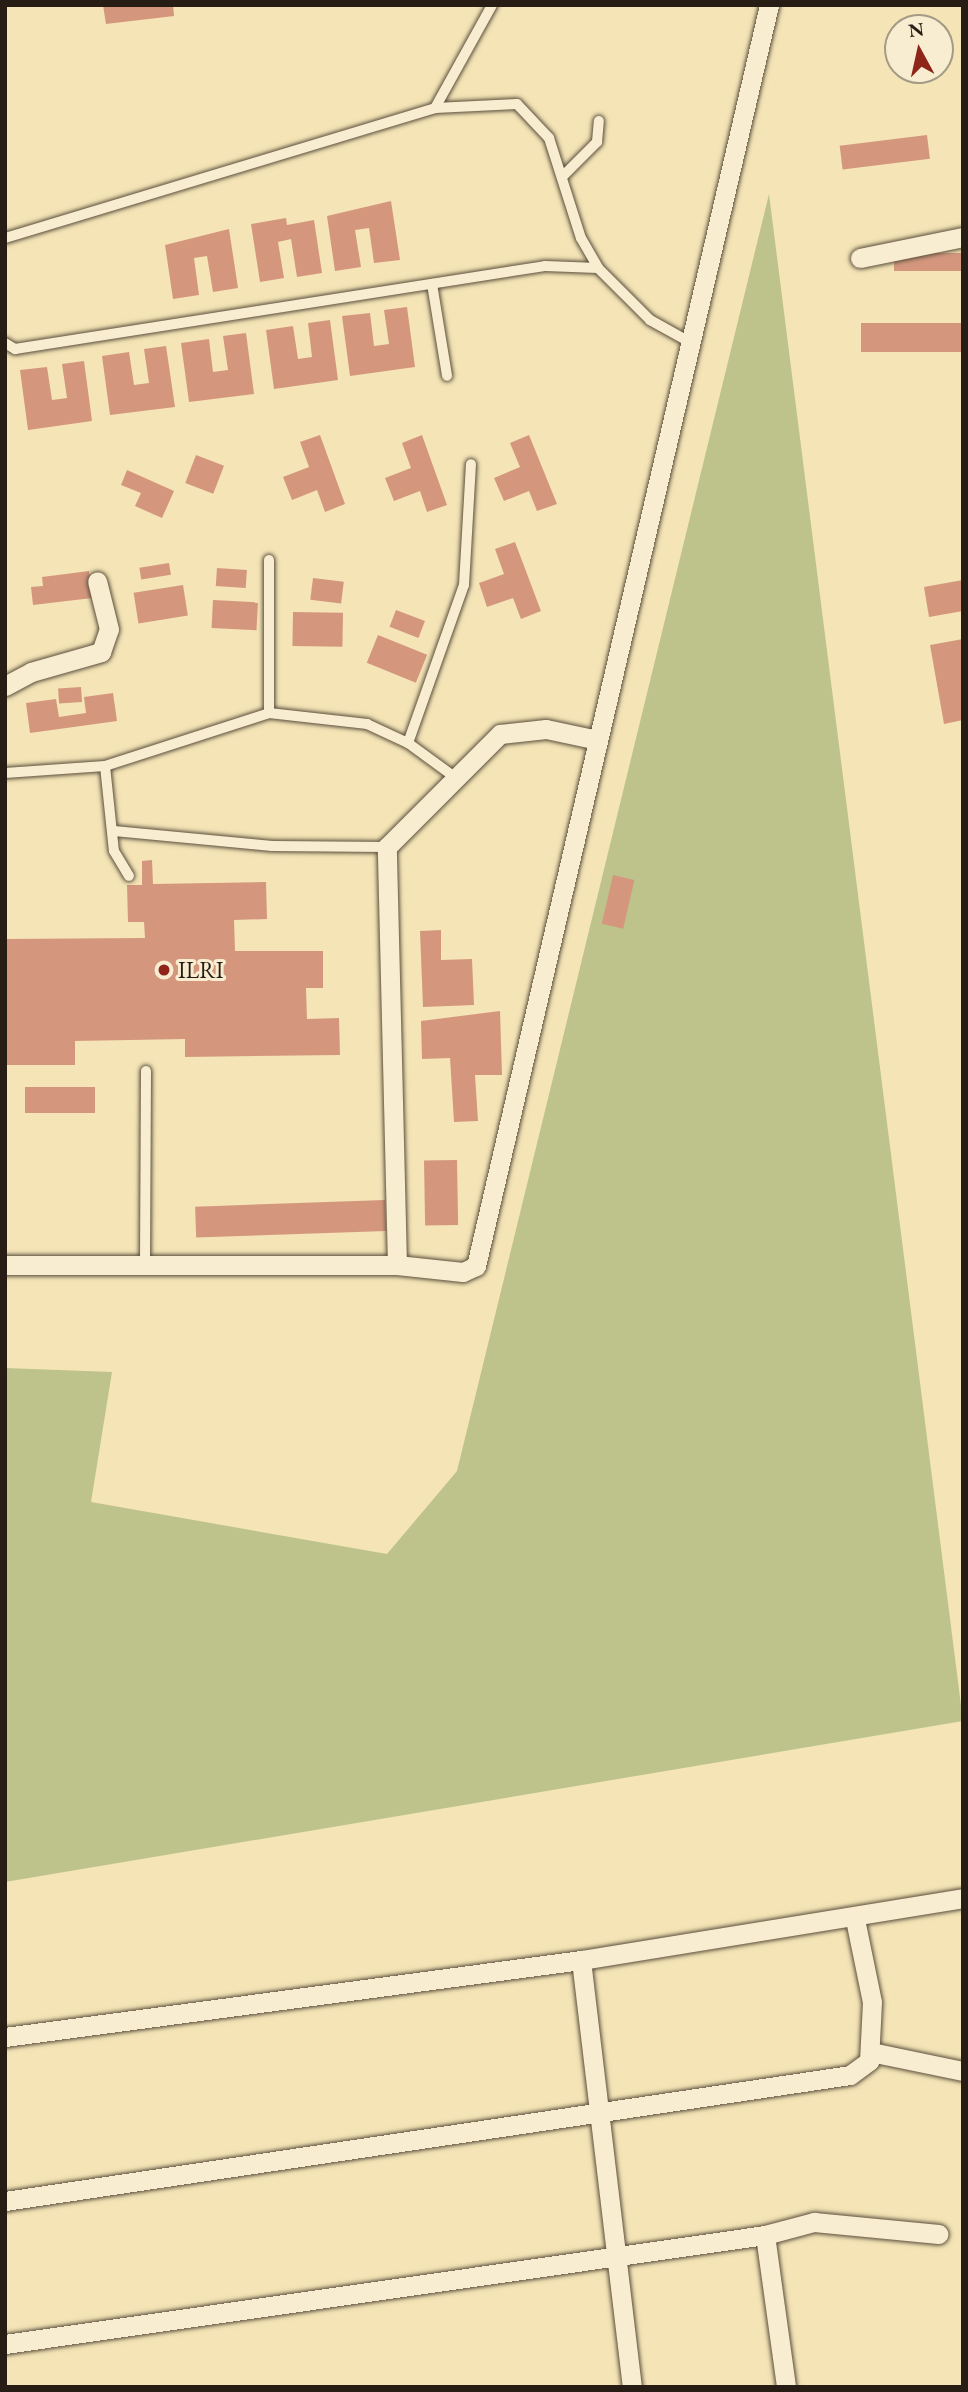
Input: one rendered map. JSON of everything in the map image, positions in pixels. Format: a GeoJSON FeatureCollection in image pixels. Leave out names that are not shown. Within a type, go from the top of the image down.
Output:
{"type":"FeatureCollection","features":[{"type":"Feature","properties":{"kind":"street"},"geometry":{"type":"LineString","coordinates":[[5,1265],[145,1262],[397,1265],[463,1272],[476,1266],[485,1249],[688,341],[769,5]]}},
{"type":"Feature","properties":{"kind":"street"},"geometry":{"type":"LineString","coordinates":[[860,258],[963,237]]}},
{"type":"Feature","properties":{"kind":"street"},"geometry":{"type":"LineString","coordinates":[[5,686],[31,672],[101,652],[109,629],[97,581]]}},
{"type":"Feature","properties":{"kind":"street"},"geometry":{"type":"LineString","coordinates":[[397,1265],[387,847],[500,734],[546,729],[598,740]]}},
{"type":"Feature","properties":{"kind":"street"},"geometry":{"type":"LineString","coordinates":[[5,2037],[581,1960],[855,1919],[963,1898]]}},
{"type":"Feature","properties":{"kind":"street"},"geometry":{"type":"LineString","coordinates":[[5,2202],[850,2075],[871,2052],[872,2002],[855,1919]]}},
{"type":"Feature","properties":{"kind":"street"},"geometry":{"type":"LineString","coordinates":[[581,1960],[612,2257],[632,2387]]}},
{"type":"Feature","properties":{"kind":"street"},"geometry":{"type":"LineString","coordinates":[[871,2052],[963,2071]]}},
{"type":"Feature","properties":{"kind":"street"},"geometry":{"type":"LineString","coordinates":[[5,2344],[765,2235],[814,2221],[939,2234]]}},
{"type":"Feature","properties":{"kind":"street"},"geometry":{"type":"LineString","coordinates":[[765,2235],[786,2387]]}},
{"type":"Feature","properties":{"kind":"lane"},"geometry":{"type":"LineString","coordinates":[[435,108],[492,5]]}},
{"type":"Feature","properties":{"kind":"lane"},"geometry":{"type":"LineString","coordinates":[[5,238],[435,108],[517,104],[549,138],[564,175],[581,238],[598,268],[650,320],[688,341]]}},
{"type":"Feature","properties":{"kind":"lane"},"geometry":{"type":"LineString","coordinates":[[564,175],[597,142],[599,121]]}},
{"type":"Feature","properties":{"kind":"lane"},"geometry":{"type":"LineString","coordinates":[[5,343],[15,349],[545,266],[598,268]]}},
{"type":"Feature","properties":{"kind":"lane"},"geometry":{"type":"LineString","coordinates":[[432,284],[447,376]]}},
{"type":"Feature","properties":{"kind":"lane"},"geometry":{"type":"LineString","coordinates":[[408,743],[464,585],[471,464]]}},
{"type":"Feature","properties":{"kind":"lane"},"geometry":{"type":"LineString","coordinates":[[269,559],[269,713]]}},
{"type":"Feature","properties":{"kind":"lane"},"geometry":{"type":"LineString","coordinates":[[5,774],[105,766],[269,713],[367,724],[408,743],[456,778]]}},
{"type":"Feature","properties":{"kind":"lane"},"geometry":{"type":"LineString","coordinates":[[105,766],[114,831],[114,851],[129,876]]}},
{"type":"Feature","properties":{"kind":"lane"},"geometry":{"type":"LineString","coordinates":[[114,831],[272,846],[387,847]]}},
{"type":"Feature","properties":{"kind":"lane"},"geometry":{"type":"LineString","coordinates":[[145,1262],[146,1071]]}},
{"type":"Feature","properties":{"kind":"green space"},"geometry":{"type":"Polygon","coordinates":[[[769,194],[963,1721],[5,1882],[5,1368],[112,1372],[91,1502],[387,1554],[457,1471],[769,194]]]}},
{"type":"Feature","properties":{"kind":"building"},"geometry":{"type":"Polygon","coordinates":[[[103,5],[173,5],[174,16],[106,24],[103,5]]]}},
{"type":"Feature","properties":{"kind":"building"},"geometry":{"type":"Polygon","coordinates":[[[927,135],[930,159],[843,170],[840,146],[927,135]]]}},
{"type":"Feature","properties":{"kind":"building"},"geometry":{"type":"Polygon","coordinates":[[[391,201],[400,260],[374,263],[369,228],[355,230],[361,267],[335,271],[327,216],[391,201]]]}},
{"type":"Feature","properties":{"kind":"building"},"geometry":{"type":"Polygon","coordinates":[[[286,218],[287,225],[314,220],[322,273],[297,277],[291,239],[278,242],[284,278],[260,282],[251,224],[286,218]]]}},
{"type":"Feature","properties":{"kind":"building"},"geometry":{"type":"Polygon","coordinates":[[[229,229],[238,288],[213,292],[207,256],[194,258],[199,295],[173,299],[165,245],[229,229]]]}},
{"type":"Feature","properties":{"kind":"building"},"geometry":{"type":"Polygon","coordinates":[[[894,253],[963,253],[963,271],[894,271],[894,253]]]}},
{"type":"Feature","properties":{"kind":"building"},"geometry":{"type":"Polygon","coordinates":[[[407,307],[415,367],[350,376],[342,316],[370,313],[374,346],[389,344],[384,310],[407,307]]]}},
{"type":"Feature","properties":{"kind":"building"},"geometry":{"type":"Polygon","coordinates":[[[330,320],[338,380],[274,389],[266,330],[293,326],[298,359],[312,357],[308,323],[330,320]]]}},
{"type":"Feature","properties":{"kind":"building"},"geometry":{"type":"Polygon","coordinates":[[[861,323],[963,323],[963,352],[861,352],[861,323]]]}},
{"type":"Feature","properties":{"kind":"building"},"geometry":{"type":"Polygon","coordinates":[[[246,333],[254,394],[189,402],[181,343],[209,339],[213,372],[228,370],[223,336],[246,333]]]}},
{"type":"Feature","properties":{"kind":"building"},"geometry":{"type":"Polygon","coordinates":[[[166,346],[175,407],[110,415],[102,356],[129,352],[134,385],[149,383],[144,349],[166,346]]]}},
{"type":"Feature","properties":{"kind":"building"},"geometry":{"type":"Polygon","coordinates":[[[84,361],[92,421],[28,430],[20,370],[47,367],[52,400],[67,398],[62,364],[84,361]]]}},
{"type":"Feature","properties":{"kind":"building"},"geometry":{"type":"Polygon","coordinates":[[[320,435],[345,504],[325,512],[317,490],[292,500],[283,477],[309,467],[300,442],[320,435]]]}},
{"type":"Feature","properties":{"kind":"building"},"geometry":{"type":"Polygon","coordinates":[[[422,435],[447,505],[427,512],[420,491],[394,501],[385,478],[411,468],[402,443],[422,435]]]}},
{"type":"Feature","properties":{"kind":"building"},"geometry":{"type":"Polygon","coordinates":[[[529,435],[557,504],[537,511],[529,491],[504,501],[494,478],[520,467],[510,443],[529,435]]]}},
{"type":"Feature","properties":{"kind":"building"},"geometry":{"type":"Polygon","coordinates":[[[196,455],[224,466],[213,494],[185,483],[196,455]]]}},
{"type":"Feature","properties":{"kind":"building"},"geometry":{"type":"Polygon","coordinates":[[[127,470],[174,491],[162,518],[135,506],[141,493],[121,485],[127,470]]]}},
{"type":"Feature","properties":{"kind":"building"},"geometry":{"type":"Polygon","coordinates":[[[515,542],[541,611],[521,619],[513,598],[487,607],[479,583],[504,574],[495,549],[515,542]]]}},
{"type":"Feature","properties":{"kind":"building"},"geometry":{"type":"Polygon","coordinates":[[[169,563],[171,575],[141,580],[139,568],[169,563]]]}},
{"type":"Feature","properties":{"kind":"building"},"geometry":{"type":"Polygon","coordinates":[[[217,568],[247,570],[246,588],[216,586],[217,568]]]}},
{"type":"Feature","properties":{"kind":"building"},"geometry":{"type":"Polygon","coordinates":[[[89,571],[92,598],[33,605],[31,587],[43,586],[42,577],[89,571]]]}},
{"type":"Feature","properties":{"kind":"building"},"geometry":{"type":"Polygon","coordinates":[[[313,578],[344,582],[341,604],[310,600],[313,578]]]}},
{"type":"Feature","properties":{"kind":"building"},"geometry":{"type":"Polygon","coordinates":[[[963,580],[963,611],[929,617],[924,587],[963,580]]]}},
{"type":"Feature","properties":{"kind":"building"},"geometry":{"type":"Polygon","coordinates":[[[183,585],[188,616],[138,623],[134,593],[183,585]]]}},
{"type":"Feature","properties":{"kind":"building"},"geometry":{"type":"Polygon","coordinates":[[[213,600],[258,602],[256,630],[212,628],[213,600]]]}},
{"type":"Feature","properties":{"kind":"building"},"geometry":{"type":"Polygon","coordinates":[[[396,610],[425,621],[418,638],[390,627],[396,610]]]}},
{"type":"Feature","properties":{"kind":"building"},"geometry":{"type":"Polygon","coordinates":[[[293,612],[343,613],[342,647],[292,646],[293,612]]]}},
{"type":"Feature","properties":{"kind":"building"},"geometry":{"type":"Polygon","coordinates":[[[378,635],[427,655],[416,683],[367,663],[378,635]]]}},
{"type":"Feature","properties":{"kind":"building"},"geometry":{"type":"Polygon","coordinates":[[[963,639],[963,720],[944,724],[930,645],[963,639]]]}},
{"type":"Feature","properties":{"kind":"building"},"geometry":{"type":"Polygon","coordinates":[[[81,687],[82,702],[59,704],[58,689],[81,687]]]}},
{"type":"Feature","properties":{"kind":"building"},"geometry":{"type":"Polygon","coordinates":[[[113,693],[117,721],[30,733],[26,703],[56,699],[59,717],[86,713],[84,697],[113,693]]]}},
{"type":"Feature","properties":{"kind":"building","name":"ILRI"},"geometry":{"type":"Polygon","coordinates":[[[152,860],[153,884],[266,882],[267,919],[234,920],[235,951],[323,951],[323,988],[306,988],[307,1019],[339,1018],[340,1055],[185,1057],[185,1039],[75,1041],[75,1065],[5,1065],[5,939],[145,938],[144,922],[128,922],[127,885],[142,885],[142,861],[152,860]]]}},
{"type":"Feature","properties":{"kind":"building"},"geometry":{"type":"Polygon","coordinates":[[[613,875],[634,880],[623,929],[602,924],[613,875]]]}},
{"type":"Feature","properties":{"kind":"building"},"geometry":{"type":"Polygon","coordinates":[[[441,930],[441,960],[472,959],[474,1005],[423,1007],[420,931],[441,930]]]}},
{"type":"Feature","properties":{"kind":"building"},"geometry":{"type":"Polygon","coordinates":[[[500,1011],[502,1075],[475,1075],[478,1121],[454,1122],[450,1058],[422,1059],[421,1021],[500,1011]]]}},
{"type":"Feature","properties":{"kind":"building"},"geometry":{"type":"Polygon","coordinates":[[[25,1087],[95,1087],[95,1113],[25,1113],[25,1087]]]}},
{"type":"Feature","properties":{"kind":"building"},"geometry":{"type":"Polygon","coordinates":[[[457,1160],[458,1225],[425,1226],[424,1161],[457,1160]]]}},
{"type":"Feature","properties":{"kind":"building"},"geometry":{"type":"Polygon","coordinates":[[[385,1200],[386,1231],[196,1238],[195,1207],[385,1200]]]}},
{"type":"Feature","properties":{"kind":"place","name":"ILRI"},"geometry":{"type":"Point","coordinates":[164,970]}}]}
